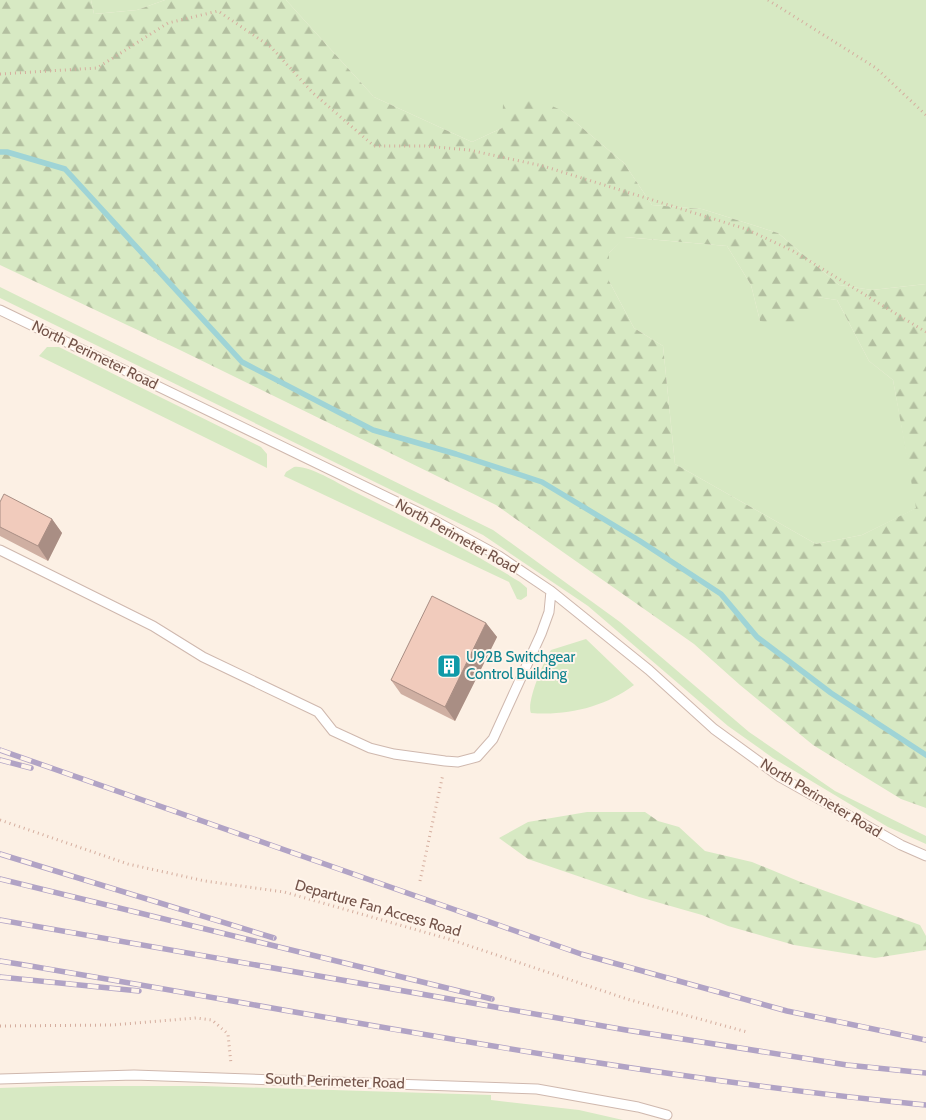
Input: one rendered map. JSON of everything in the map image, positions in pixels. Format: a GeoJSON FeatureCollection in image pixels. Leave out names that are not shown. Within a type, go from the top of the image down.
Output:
{"type":"FeatureCollection","features":[{"type":"Feature","properties":{"kind":"lane","name":"North Perimeter Road"},"geometry":{"type":"LineString","coordinates":[[0,310],[430,518],[499,556],[551,591],[649,670],[714,729],[780,776],[901,845],[926,856]]}},
{"type":"Feature","properties":{"kind":"lane"},"geometry":{"type":"LineString","coordinates":[[0,550],[153,626],[203,657],[318,712],[332,731],[370,748],[394,754],[458,762],[477,757],[493,739],[541,634],[549,612],[551,591]]}},
{"type":"Feature","properties":{"kind":"lane","name":"South Perimeter Road"},"geometry":{"type":"LineString","coordinates":[[0,1079],[134,1075],[537,1089],[630,1105],[667,1115]]}},
{"type":"Feature","properties":{"kind":"path"},"geometry":{"type":"LineString","coordinates":[[768,0],[876,68],[926,115]]}},
{"type":"Feature","properties":{"kind":"path"},"geometry":{"type":"LineString","coordinates":[[0,74],[98,68],[168,23],[218,11],[271,47],[313,93],[374,146],[425,146],[487,154],[543,166],[746,229],[792,250],[926,332]]}},
{"type":"Feature","properties":{"kind":"path"},"geometry":{"type":"LineString","coordinates":[[420,881],[445,761]]}},
{"type":"Feature","properties":{"kind":"path","name":"Departure Fan Access Road"},"geometry":{"type":"LineString","coordinates":[[0,820],[128,864],[206,881],[284,892],[452,940],[626,999],[747,1032]]}},
{"type":"Feature","properties":{"kind":"path"},"geometry":{"type":"LineString","coordinates":[[0,1026],[112,1025],[196,1018],[212,1020],[228,1034],[232,1053],[231,1078]]}},
{"type":"Feature","properties":{"kind":"green space"},"geometry":{"type":"Polygon","coordinates":[[[0,0],[91,0],[94,14],[137,10],[165,0],[286,0],[374,97],[472,142],[502,128],[503,104],[529,96],[561,110],[624,163],[652,205],[702,209],[778,233],[839,285],[872,290],[926,284],[926,808],[901,799],[813,745],[694,644],[496,505],[180,350],[0,265],[0,0]],[[625,237],[609,253],[609,281],[634,328],[663,346],[675,464],[816,544],[862,535],[916,508],[893,380],[869,361],[837,300],[817,297],[799,330],[760,321],[751,285],[727,246],[625,237]]]}},
{"type":"Feature","properties":{"kind":"green space"},"geometry":{"type":"Polygon","coordinates":[[[91,0],[165,0],[137,10],[94,14],[91,0]]]}},
{"type":"Feature","properties":{"kind":"green space"},"geometry":{"type":"Polygon","coordinates":[[[286,0],[926,0],[926,284],[872,290],[839,285],[778,233],[702,209],[652,205],[624,163],[561,110],[502,128],[472,142],[374,97],[286,0]]]}},
{"type":"Feature","properties":{"kind":"green space"},"geometry":{"type":"Polygon","coordinates":[[[624,237],[727,246],[751,285],[760,321],[817,297],[837,300],[869,361],[893,380],[917,508],[862,535],[816,544],[675,464],[663,346],[634,328],[609,281],[609,253],[624,237]]]}},
{"type":"Feature","properties":{"kind":"green space"},"geometry":{"type":"Polygon","coordinates":[[[0,287],[493,530],[620,622],[749,732],[835,791],[926,836],[926,844],[888,827],[773,758],[728,726],[588,606],[483,535],[0,298],[0,287]]]}},
{"type":"Feature","properties":{"kind":"green space"},"geometry":{"type":"Polygon","coordinates":[[[47,347],[59,347],[261,447],[267,454],[267,468],[39,356],[47,347]]]}},
{"type":"Feature","properties":{"kind":"green space"},"geometry":{"type":"Polygon","coordinates":[[[294,467],[307,469],[322,475],[457,545],[520,582],[527,588],[527,596],[521,600],[517,599],[509,582],[284,476],[286,472],[294,467]]]}},
{"type":"Feature","properties":{"kind":"green space"},"geometry":{"type":"Polygon","coordinates":[[[586,639],[634,685],[611,699],[585,708],[558,713],[531,713],[533,691],[551,650],[586,639]]]}},
{"type":"Feature","properties":{"kind":"green space"},"geometry":{"type":"Polygon","coordinates":[[[587,812],[645,812],[658,821],[679,827],[705,851],[752,862],[803,883],[920,925],[926,936],[926,950],[875,958],[794,945],[728,926],[702,915],[639,897],[528,859],[499,838],[528,822],[587,812]]]}},
{"type":"Feature","properties":{"kind":"green space"},"geometry":{"type":"Polygon","coordinates":[[[202,1086],[491,1095],[491,1100],[579,1110],[623,1120],[0,1120],[0,1088],[202,1086]]]}},
{"type":"Feature","properties":{"kind":"building"},"geometry":{"type":"Polygon","coordinates":[[[4,494],[52,519],[38,546],[0,527],[0,502],[4,494]]]}},
{"type":"Feature","properties":{"kind":"building","name":"U92B Switchgear Control Building"},"geometry":{"type":"Polygon","coordinates":[[[432,596],[486,623],[445,707],[391,680],[432,596]]]}},
{"type":"Feature","properties":{"kind":"waterway"},"geometry":{"type":"LineString","coordinates":[[0,152],[7,152],[65,169],[242,362],[373,430],[542,482],[640,541],[721,594],[757,637],[831,693],[926,755]]}},
{"type":"Feature","properties":{"kind":"railway"},"geometry":{"type":"LineString","coordinates":[[0,750],[581,954],[787,1011],[926,1040]]}},
{"type":"Feature","properties":{"kind":"railway"},"geometry":{"type":"LineString","coordinates":[[0,760],[31,768]]}},
{"type":"Feature","properties":{"kind":"railway"},"geometry":{"type":"LineString","coordinates":[[0,854],[274,938]]}},
{"type":"Feature","properties":{"kind":"railway"},"geometry":{"type":"LineString","coordinates":[[0,879],[492,999]]}},
{"type":"Feature","properties":{"kind":"railway"},"geometry":{"type":"LineString","coordinates":[[0,920],[626,1030],[847,1065],[926,1073]]}},
{"type":"Feature","properties":{"kind":"railway"},"geometry":{"type":"LineString","coordinates":[[0,961],[578,1060],[693,1077],[926,1105]]}},
{"type":"Feature","properties":{"kind":"railway"},"geometry":{"type":"LineString","coordinates":[[0,977],[139,991]]}},
{"type":"Feature","properties":{"kind":"place","name":"U92B Switchgear Control Building"},"geometry":{"type":"Point","coordinates":[449,666]}}]}
